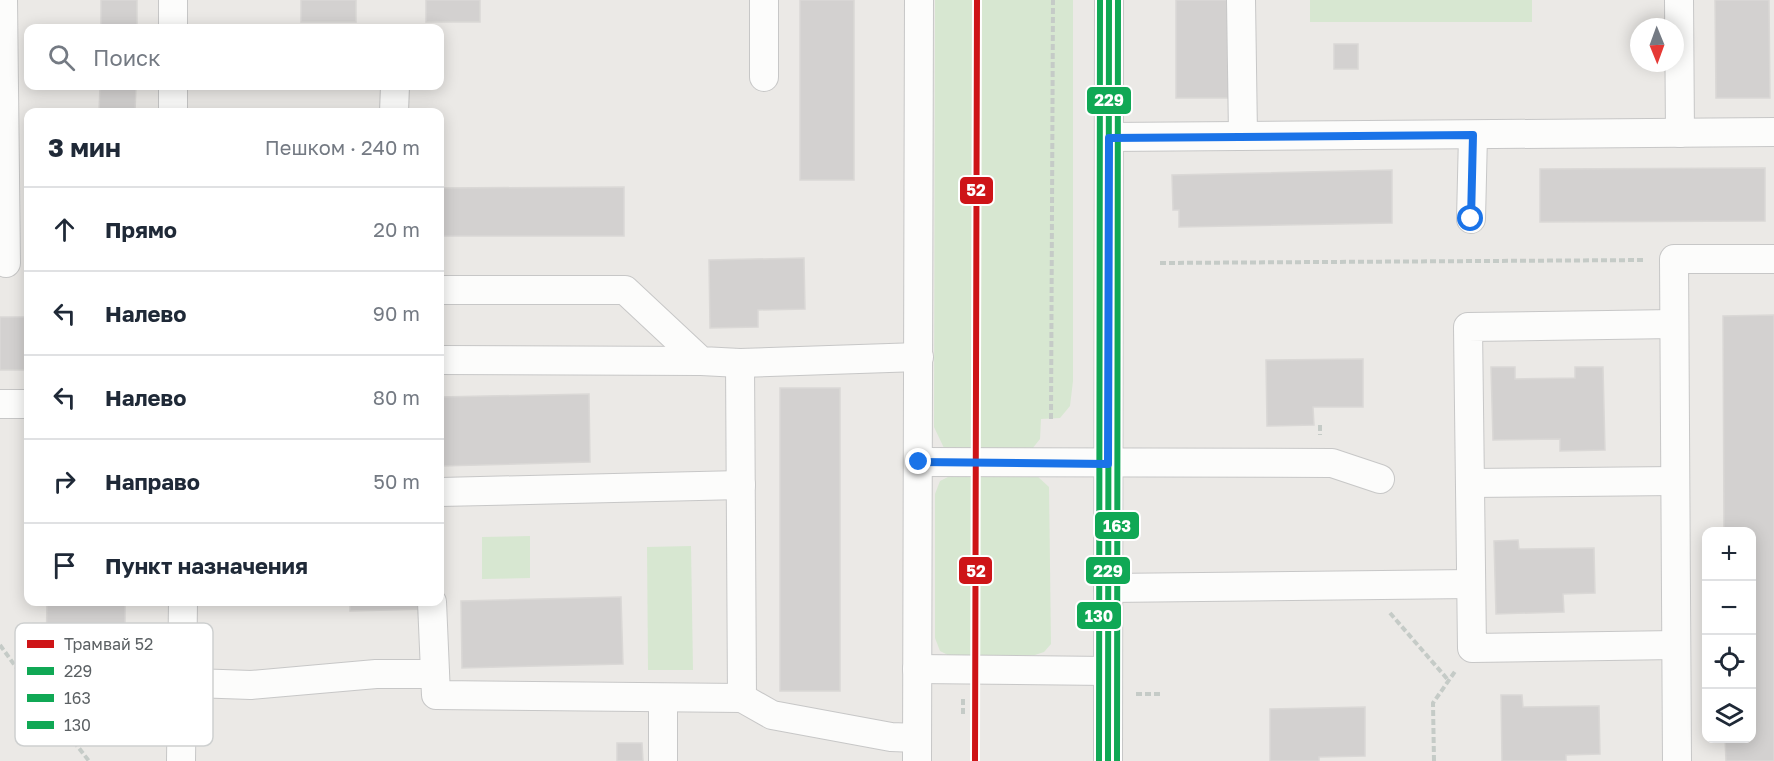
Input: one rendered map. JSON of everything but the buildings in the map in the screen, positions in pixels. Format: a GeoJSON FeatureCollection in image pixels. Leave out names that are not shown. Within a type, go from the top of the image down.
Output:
{"type":"FeatureCollection","features":[{"type":"Feature","properties":{"kind":"street"},"geometry":{"type":"LineString","coordinates":[[3,0],[12,263]]}},
{"type":"Feature","properties":{"kind":"street"},"geometry":{"type":"LineString","coordinates":[[173,0],[173,24]]}},
{"type":"Feature","properties":{"kind":"street"},"geometry":{"type":"LineString","coordinates":[[764,0],[764,77]]}},
{"type":"Feature","properties":{"kind":"street"},"geometry":{"type":"LineString","coordinates":[[432,606],[435,695],[742,698],[772,715],[891,737],[917,750],[919,0]]}},
{"type":"Feature","properties":{"kind":"street"},"geometry":{"type":"LineString","coordinates":[[1108,761],[1109,0]]}},
{"type":"Feature","properties":{"kind":"street"},"geometry":{"type":"LineString","coordinates":[[1241,0],[1243,135]]}},
{"type":"Feature","properties":{"kind":"street"},"geometry":{"type":"LineString","coordinates":[[1679,0],[1680,133]]}},
{"type":"Feature","properties":{"kind":"street"},"geometry":{"type":"LineString","coordinates":[[173,90],[173,108]]}},
{"type":"Feature","properties":{"kind":"street"},"geometry":{"type":"LineString","coordinates":[[394,90],[394,108]]}},
{"type":"Feature","properties":{"kind":"street"},"geometry":{"type":"LineString","coordinates":[[1109,138],[1774,132]]}},
{"type":"Feature","properties":{"kind":"street"},"geometry":{"type":"LineString","coordinates":[[1471,219],[1473,135]]}},
{"type":"Feature","properties":{"kind":"street"},"geometry":{"type":"LineString","coordinates":[[1677,761],[1674,259],[1774,259]]}},
{"type":"Feature","properties":{"kind":"street"},"geometry":{"type":"LineString","coordinates":[[444,290],[625,290],[701,361]]}},
{"type":"Feature","properties":{"kind":"street"},"geometry":{"type":"LineString","coordinates":[[1674,324],[1468,327],[1472,648],[1676,645]]}},
{"type":"Feature","properties":{"kind":"street"},"geometry":{"type":"LineString","coordinates":[[444,360],[740,363],[919,357]]}},
{"type":"Feature","properties":{"kind":"street"},"geometry":{"type":"LineString","coordinates":[[740,363],[742,698]]}},
{"type":"Feature","properties":{"kind":"street"},"geometry":{"type":"LineString","coordinates":[[0,404],[24,404]]}},
{"type":"Feature","properties":{"kind":"street"},"geometry":{"type":"LineString","coordinates":[[919,462],[1332,463],[1380,479]]}},
{"type":"Feature","properties":{"kind":"street"},"geometry":{"type":"LineString","coordinates":[[1470,483],[1675,481]]}},
{"type":"Feature","properties":{"kind":"street"},"geometry":{"type":"LineString","coordinates":[[444,492],[741,485]]}},
{"type":"Feature","properties":{"kind":"street"},"geometry":{"type":"LineString","coordinates":[[1108,588],[1471,585]]}},
{"type":"Feature","properties":{"kind":"street"},"geometry":{"type":"LineString","coordinates":[[183,606],[183,623]]}},
{"type":"Feature","properties":{"kind":"street"},"geometry":{"type":"LineString","coordinates":[[917,669],[1108,671]]}},
{"type":"Feature","properties":{"kind":"street"},"geometry":{"type":"LineString","coordinates":[[213,684],[251,685],[376,674],[435,674]]}},
{"type":"Feature","properties":{"kind":"street"},"geometry":{"type":"LineString","coordinates":[[663,698],[663,761]]}},
{"type":"Feature","properties":{"kind":"street"},"geometry":{"type":"LineString","coordinates":[[181,746],[181,761]]}},
{"type":"Feature","properties":{"kind":"path"},"geometry":{"type":"LineString","coordinates":[[1051,418],[1053,0]]}},
{"type":"Feature","properties":{"kind":"path"},"geometry":{"type":"LineString","coordinates":[[1160,263],[1674,259]]}},
{"type":"Feature","properties":{"kind":"path"},"geometry":{"type":"LineString","coordinates":[[1366,585],[1449,681]]}},
{"type":"Feature","properties":{"kind":"path"},"geometry":{"type":"LineString","coordinates":[[0,645],[6,654],[0,654]]}},
{"type":"Feature","properties":{"kind":"path"},"geometry":{"type":"LineString","coordinates":[[1434,761],[1433,703],[1472,648]]}},
{"type":"Feature","properties":{"kind":"path"},"geometry":{"type":"LineString","coordinates":[[963,688],[963,714]]}},
{"type":"Feature","properties":{"kind":"path"},"geometry":{"type":"LineString","coordinates":[[1133,694],[1161,694]]}},
{"type":"Feature","properties":{"kind":"green space"},"geometry":{"type":"Polygon","coordinates":[[[935,0],[1073,0],[1073,381],[1070,406],[1060,418],[1041,419],[1040,439],[1032,449],[944,448],[934,427],[935,0]]]}},
{"type":"Feature","properties":{"kind":"green space"},"geometry":{"type":"Polygon","coordinates":[[[1310,0],[1532,0],[1532,22],[1310,22],[1310,0]]]}},
{"type":"Feature","properties":{"kind":"green space"},"geometry":{"type":"Polygon","coordinates":[[[952,475],[1036,475],[1049,487],[1051,644],[1044,652],[1035,655],[950,656],[940,651],[935,638],[935,494],[940,481],[952,475]]]}},
{"type":"Feature","properties":{"kind":"green space"},"geometry":{"type":"Polygon","coordinates":[[[530,536],[530,578],[482,579],[482,537],[530,536]]]}},
{"type":"Feature","properties":{"kind":"green space"},"geometry":{"type":"Polygon","coordinates":[[[691,546],[693,670],[648,670],[647,547],[691,546]]]}},
{"type":"Feature","properties":{"kind":"tram line","name":"52"},"geometry":{"type":"LineString","coordinates":[[975,761],[977,0]]}},
{"type":"Feature","properties":{"kind":"transit line","name":"130"},"geometry":{"type":"LineString","coordinates":[[1099,761],[1100,0]]}},
{"type":"Feature","properties":{"kind":"transit line","name":"229"},"geometry":{"type":"LineString","coordinates":[[1108,761],[1109,0]]}},
{"type":"Feature","properties":{"kind":"transit line","name":"163"},"geometry":{"type":"LineString","coordinates":[[1117,761],[1118,0]]}},
{"type":"Feature","properties":{"kind":"route"},"geometry":{"type":"LineString","coordinates":[[919,462],[1108,464],[1109,138],[1243,135],[1473,135],[1471,219]]}}]}
